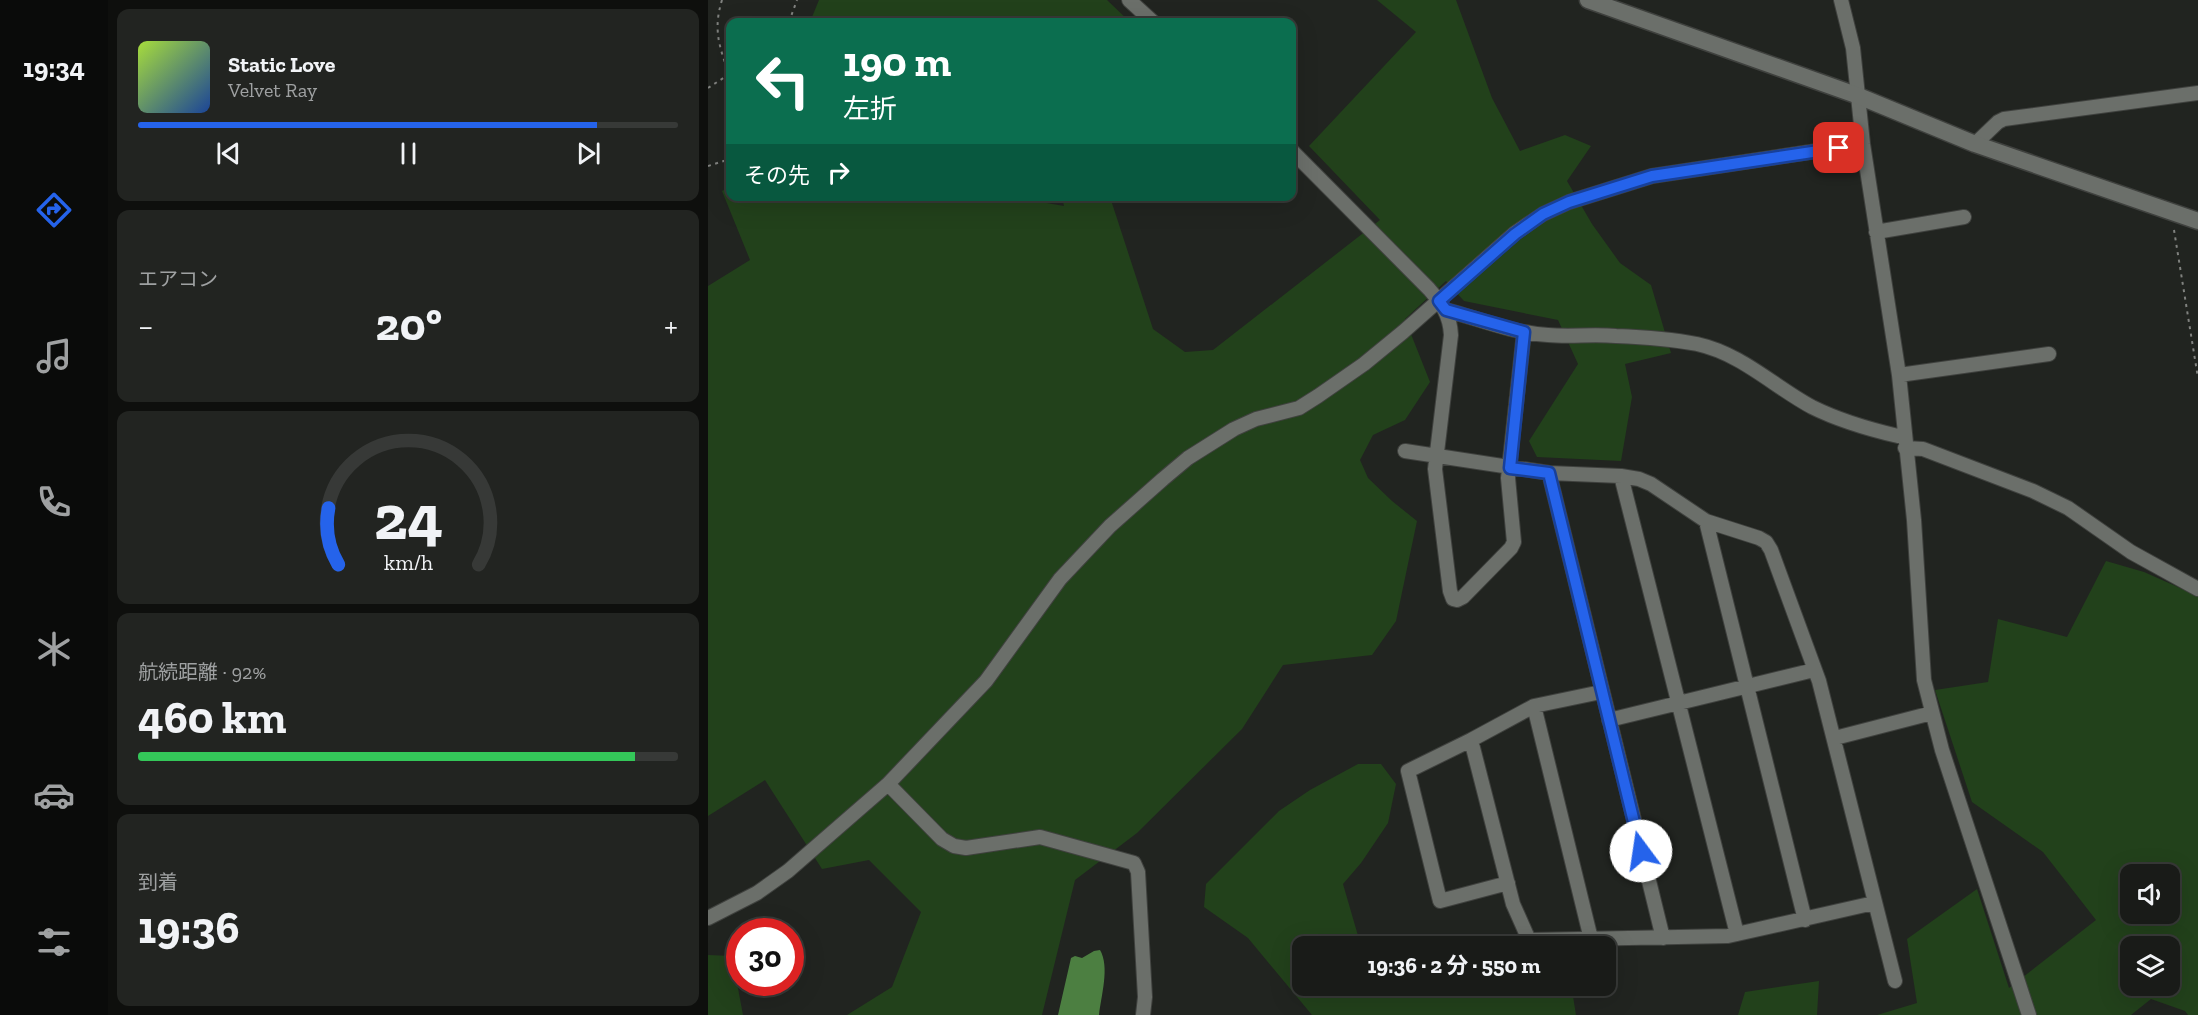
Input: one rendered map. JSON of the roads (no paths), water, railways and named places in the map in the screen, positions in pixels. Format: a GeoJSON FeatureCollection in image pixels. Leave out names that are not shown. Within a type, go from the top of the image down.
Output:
{"type":"FeatureCollection","features":[{"type":"Feature","properties":{"kind":"street"},"geometry":{"type":"LineString","coordinates":[[1129,0],[1149,18]]}},
{"type":"Feature","properties":{"kind":"street"},"geometry":{"type":"LineString","coordinates":[[1588,0],[1856,95],[1975,144],[2198,221]]}},
{"type":"Feature","properties":{"kind":"street"},"geometry":{"type":"LineString","coordinates":[[1840,0],[1852,48],[1863,144],[1899,375],[1915,528],[1922,666],[1942,750],[2029,1015]]}},
{"type":"Feature","properties":{"kind":"street"},"geometry":{"type":"LineString","coordinates":[[1975,144],[2004,119],[2198,93]]}},
{"type":"Feature","properties":{"kind":"street"},"geometry":{"type":"LineString","coordinates":[[708,918],[757,893],[788,871],[888,784],[986,681],[1060,579],[1110,526],[1163,479],[1188,458],[1234,429],[1256,419],[1299,408],[1364,364],[1443,306],[1515,234],[1543,214],[1569,202],[1652,176],[1863,144]]}},
{"type":"Feature","properties":{"kind":"street"},"geometry":{"type":"LineString","coordinates":[[1296,155],[1443,306],[1524,332],[1562,336],[1615,335],[1697,344],[1721,351],[1828,414],[1859,427],[1898,436],[1905,442],[2033,491],[2068,508],[2131,552],[2198,589]]}},
{"type":"Feature","properties":{"kind":"street"},"geometry":{"type":"LineString","coordinates":[[1876,232],[1964,217]]}},
{"type":"Feature","properties":{"kind":"street"},"geometry":{"type":"LineString","coordinates":[[1443,306],[1451,335],[1435,469],[1450,591],[1453,599],[1457,600],[1479,581],[1514,542],[1508,478],[1524,332]]}},
{"type":"Feature","properties":{"kind":"street"},"geometry":{"type":"LineString","coordinates":[[1899,375],[2049,354]]}},
{"type":"Feature","properties":{"kind":"street"},"geometry":{"type":"LineString","coordinates":[[1405,451],[1549,473],[1621,476],[1651,484],[1706,521],[1766,542],[1771,550],[1814,670],[1835,738],[1895,981]]}},
{"type":"Feature","properties":{"kind":"street"},"geometry":{"type":"LineString","coordinates":[[1549,473],[1663,938]]}},
{"type":"Feature","properties":{"kind":"street"},"geometry":{"type":"LineString","coordinates":[[1621,476],[1737,934]]}},
{"type":"Feature","properties":{"kind":"street"},"geometry":{"type":"LineString","coordinates":[[1706,521],[1805,920]]}},
{"type":"Feature","properties":{"kind":"street"},"geometry":{"type":"LineString","coordinates":[[1609,720],[1814,670]]}},
{"type":"Feature","properties":{"kind":"street"},"geometry":{"type":"LineString","coordinates":[[1508,884],[1440,901],[1408,771],[1534,706],[1601,692]]}},
{"type":"Feature","properties":{"kind":"street"},"geometry":{"type":"LineString","coordinates":[[1534,706],[1590,936]]}},
{"type":"Feature","properties":{"kind":"street"},"geometry":{"type":"LineString","coordinates":[[1835,738],[1932,713]]}},
{"type":"Feature","properties":{"kind":"street"},"geometry":{"type":"LineString","coordinates":[[1471,740],[1508,884],[1527,936]]}},
{"type":"Feature","properties":{"kind":"street"},"geometry":{"type":"LineString","coordinates":[[888,784],[942,839],[954,846],[966,848],[1040,837],[1134,863],[1138,872],[1145,997],[1143,1015]]}},
{"type":"Feature","properties":{"kind":"street"},"geometry":{"type":"LineString","coordinates":[[1616,939],[1737,934],[1874,903]]}}]}
